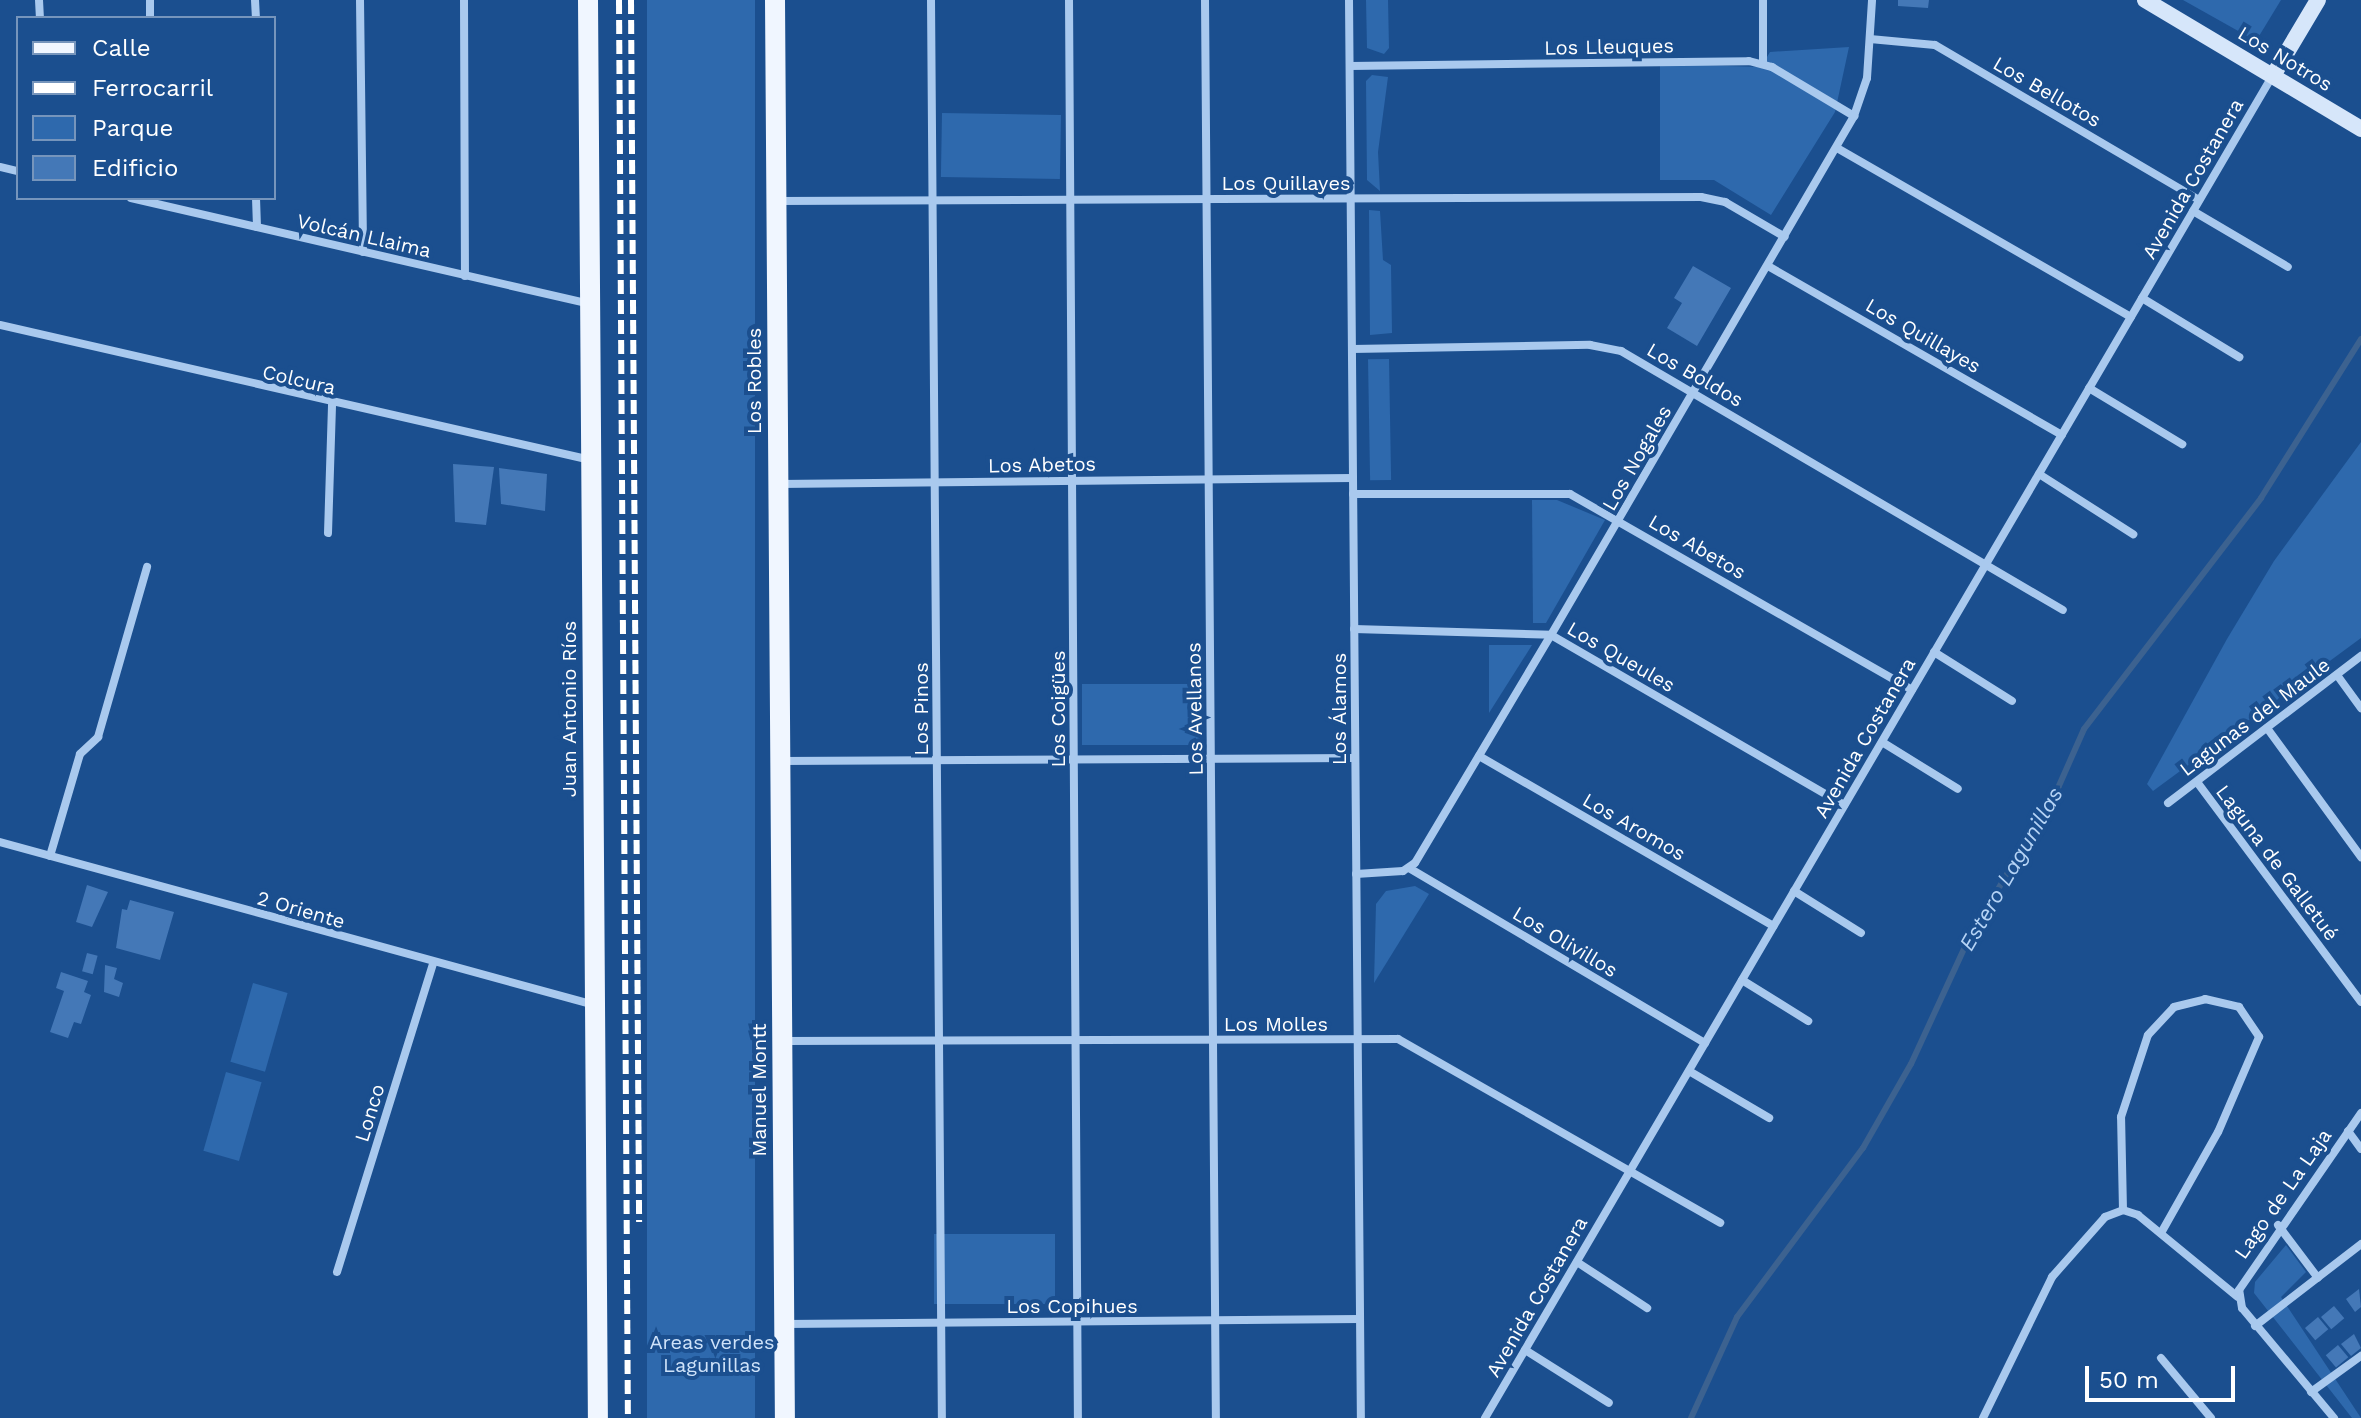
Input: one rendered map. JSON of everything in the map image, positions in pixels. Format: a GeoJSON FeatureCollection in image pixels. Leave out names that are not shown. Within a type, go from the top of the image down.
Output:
{"type":"FeatureCollection","features":[{"type":"Feature","properties":{"kind":"main road","name":"Juan Antonio Ríos"},"geometry":{"type":"LineString","coordinates":[[588,0],[598,1418]]}},
{"type":"Feature","properties":{"kind":"main road","name":"Los Robles"},"geometry":{"type":"LineString","coordinates":[[775,0],[781,761]]}},
{"type":"Feature","properties":{"kind":"main road","name":"Manuel Montt"},"geometry":{"type":"LineString","coordinates":[[781,761],[785,1418]]}},
{"type":"Feature","properties":{"kind":"street"},"geometry":{"type":"LineString","coordinates":[[360,0],[363,252]]}},
{"type":"Feature","properties":{"kind":"street"},"geometry":{"type":"LineString","coordinates":[[464,0],[465,276]]}},
{"type":"Feature","properties":{"kind":"street","name":"Los Pinos"},"geometry":{"type":"LineString","coordinates":[[931,0],[942,1418]]}},
{"type":"Feature","properties":{"kind":"street","name":"Los Coigües"},"geometry":{"type":"LineString","coordinates":[[1069,0],[1079,1041],[1078,1418]]}},
{"type":"Feature","properties":{"kind":"street","name":"Los Avellanos"},"geometry":{"type":"LineString","coordinates":[[1205,0],[1216,1040],[1216,1418]]}},
{"type":"Feature","properties":{"kind":"street","name":"Los Álamos"},"geometry":{"type":"LineString","coordinates":[[1349,0],[1361,1418]]}},
{"type":"Feature","properties":{"kind":"street"},"geometry":{"type":"LineString","coordinates":[[1763,0],[1763,63],[1854,116]]}},
{"type":"Feature","properties":{"kind":"street","name":"Los Nogales"},"geometry":{"type":"LineString","coordinates":[[1409,868],[1551,635],[1837,148],[1854,116],[1867,78],[1872,0]]}},
{"type":"Feature","properties":{"kind":"street","name":"Los Notros"},"geometry":{"type":"LineString","coordinates":[[2145,0],[2274,74],[2361,129]]}},
{"type":"Feature","properties":{"kind":"street"},"geometry":{"type":"LineString","coordinates":[[2274,74],[2318,0]]}},
{"type":"Feature","properties":{"kind":"street","name":"Los Bellotos"},"geometry":{"type":"LineString","coordinates":[[1870,39],[1935,45],[2199,200]]}},
{"type":"Feature","properties":{"kind":"street","name":"Los Lleuques"},"geometry":{"type":"LineString","coordinates":[[1350,66],[1763,63]]}},
{"type":"Feature","properties":{"kind":"street","name":"Avenida Costanera"},"geometry":{"type":"LineString","coordinates":[[1485,1418],[2274,74]]}},
{"type":"Feature","properties":{"kind":"street"},"geometry":{"type":"LineString","coordinates":[[1837,148],[2131,317]]}},
{"type":"Feature","properties":{"kind":"street","name":"Los Quillayes"},"geometry":{"type":"LineString","coordinates":[[777,201],[1709,198],[1785,237]]}},
{"type":"Feature","properties":{"kind":"street","name":"Volcán Llaima"},"geometry":{"type":"LineString","coordinates":[[152,200],[590,304]]}},
{"type":"Feature","properties":{"kind":"street"},"geometry":{"type":"LineString","coordinates":[[256,200],[257,227]]}},
{"type":"Feature","properties":{"kind":"street"},"geometry":{"type":"LineString","coordinates":[[2193,211],[2288,267]]}},
{"type":"Feature","properties":{"kind":"street","name":"Los Quillayes"},"geometry":{"type":"LineString","coordinates":[[1768,266],[2062,435]]}},
{"type":"Feature","properties":{"kind":"street"},"geometry":{"type":"LineString","coordinates":[[2142,298],[2239,357]]}},
{"type":"Feature","properties":{"kind":"street","name":"Colcura"},"geometry":{"type":"LineString","coordinates":[[0,325],[332,404],[591,460]]}},
{"type":"Feature","properties":{"kind":"street","name":"Los Boldos"},"geometry":{"type":"LineString","coordinates":[[1352,349],[1601,346],[1694,392],[1987,562],[2063,610]]}},
{"type":"Feature","properties":{"kind":"street"},"geometry":{"type":"LineString","coordinates":[[2089,388],[2182,444]]}},
{"type":"Feature","properties":{"kind":"street"},"geometry":{"type":"LineString","coordinates":[[328,533],[334,497],[332,404]]}},
{"type":"Feature","properties":{"kind":"street"},"geometry":{"type":"LineString","coordinates":[[2039,474],[2133,534]]}},
{"type":"Feature","properties":{"kind":"street","name":"Los Abetos"},"geometry":{"type":"LineString","coordinates":[[779,484],[1353,478]]}},
{"type":"Feature","properties":{"kind":"street","name":"Los Abetos"},"geometry":{"type":"LineString","coordinates":[[1353,494],[1556,492],[1619,520],[1912,690]]}},
{"type":"Feature","properties":{"kind":"street"},"geometry":{"type":"LineString","coordinates":[[50,856],[80,754],[98,737],[147,567]]}},
{"type":"Feature","properties":{"kind":"street","name":"Los Queules"},"geometry":{"type":"LineString","coordinates":[[1354,629],[1551,635],[1844,805]]}},
{"type":"Feature","properties":{"kind":"street"},"geometry":{"type":"LineString","coordinates":[[1934,652],[2012,701]]}},
{"type":"Feature","properties":{"kind":"street","name":"Lagunas del Maule"},"geometry":{"type":"LineString","coordinates":[[2168,803],[2361,656]]}},
{"type":"Feature","properties":{"kind":"street"},"geometry":{"type":"LineString","coordinates":[[2337,675],[2361,708]]}},
{"type":"Feature","properties":{"kind":"street"},"geometry":{"type":"LineString","coordinates":[[2267,728],[2361,857]]}},
{"type":"Feature","properties":{"kind":"street"},"geometry":{"type":"LineString","coordinates":[[1882,742],[1958,789]]}},
{"type":"Feature","properties":{"kind":"street","name":"Los Aromos"},"geometry":{"type":"LineString","coordinates":[[1479,756],[1774,926]]}},
{"type":"Feature","properties":{"kind":"street"},"geometry":{"type":"LineString","coordinates":[[781,761],[1355,758]]}},
{"type":"Feature","properties":{"kind":"street","name":"Laguna de Galletué"},"geometry":{"type":"LineString","coordinates":[[2197,782],[2361,1002]]}},
{"type":"Feature","properties":{"kind":"street","name":"2 Oriente"},"geometry":{"type":"LineString","coordinates":[[0,842],[433,964],[595,1005]]}},
{"type":"Feature","properties":{"kind":"street"},"geometry":{"type":"LineString","coordinates":[[1356,874],[1409,868]]}},
{"type":"Feature","properties":{"kind":"street","name":"Los Olivillos"},"geometry":{"type":"LineString","coordinates":[[1409,868],[1705,1043]]}},
{"type":"Feature","properties":{"kind":"street"},"geometry":{"type":"LineString","coordinates":[[1794,891],[1861,933]]}},
{"type":"Feature","properties":{"kind":"street","name":"Lonco"},"geometry":{"type":"LineString","coordinates":[[337,1272],[433,964]]}},
{"type":"Feature","properties":{"kind":"street"},"geometry":{"type":"LineString","coordinates":[[1742,980],[1808,1021]]}},
{"type":"Feature","properties":{"kind":"street"},"geometry":{"type":"LineString","coordinates":[[2123,1210],[2121,1117],[2148,1035],[2174,1007],[2205,999],[2239,1007],[2259,1037],[2218,1132],[2161,1233]]}},
{"type":"Feature","properties":{"kind":"street","name":"Los Molles"},"geometry":{"type":"LineString","coordinates":[[783,1041],[1357,1039],[1412,1043],[1720,1223]]}},
{"type":"Feature","properties":{"kind":"street"},"geometry":{"type":"LineString","coordinates":[[1689,1071],[1769,1118]]}},
{"type":"Feature","properties":{"kind":"street","name":"Lago de La Laja"},"geometry":{"type":"LineString","coordinates":[[2238,1297],[2278,1225],[2361,1113]]}},
{"type":"Feature","properties":{"kind":"street"},"geometry":{"type":"LineString","coordinates":[[2348,1131],[2361,1149]]}},
{"type":"Feature","properties":{"kind":"street"},"geometry":{"type":"LineString","coordinates":[[2123,1210],[2161,1233],[2238,1297],[2255,1326],[2334,1418]]}},
{"type":"Feature","properties":{"kind":"street"},"geometry":{"type":"LineString","coordinates":[[1983,1418],[2052,1277],[2105,1217],[2123,1210]]}},
{"type":"Feature","properties":{"kind":"street"},"geometry":{"type":"LineString","coordinates":[[2278,1225],[2318,1278]]}},
{"type":"Feature","properties":{"kind":"street"},"geometry":{"type":"LineString","coordinates":[[2255,1326],[2361,1244]]}},
{"type":"Feature","properties":{"kind":"street"},"geometry":{"type":"LineString","coordinates":[[1577,1262],[1647,1308]]}},
{"type":"Feature","properties":{"kind":"street","name":"Los Copihues"},"geometry":{"type":"LineString","coordinates":[[784,1324],[1360,1319]]}},
{"type":"Feature","properties":{"kind":"street"},"geometry":{"type":"LineString","coordinates":[[1525,1350],[1609,1403]]}},
{"type":"Feature","properties":{"kind":"street"},"geometry":{"type":"LineString","coordinates":[[2311,1392],[2361,1356]]}},
{"type":"Feature","properties":{"kind":"street"},"geometry":{"type":"LineString","coordinates":[[2161,1358],[2211,1418]]}},
{"type":"Feature","properties":{"kind":"green space","name":"Areas verdes Lagunillas"},"geometry":{"type":"Polygon","coordinates":[[[647,0],[755,0],[755,1418],[647,1418],[647,0]]]}},
{"type":"Feature","properties":{"kind":"green space"},"geometry":{"type":"Polygon","coordinates":[[[1366,0],[1388,0],[1389,48],[1384,54],[1367,48],[1366,0]]]}},
{"type":"Feature","properties":{"kind":"green space"},"geometry":{"type":"Polygon","coordinates":[[[2183,0],[2281,0],[2256,41],[2183,0]]]}},
{"type":"Feature","properties":{"kind":"green space"},"geometry":{"type":"Polygon","coordinates":[[[1849,47],[1835,112],[1771,215],[1714,180],[1660,180],[1660,64],[1761,67],[1770,52],[1849,47]]]}},
{"type":"Feature","properties":{"kind":"green space"},"geometry":{"type":"Polygon","coordinates":[[[1372,75],[1388,77],[1378,152],[1380,191],[1367,180],[1366,81],[1372,75]]]}},
{"type":"Feature","properties":{"kind":"green space"},"geometry":{"type":"Polygon","coordinates":[[[942,113],[1061,115],[1060,179],[941,177],[942,113]]]}},
{"type":"Feature","properties":{"kind":"green space"},"geometry":{"type":"Polygon","coordinates":[[[1369,210],[1380,211],[1383,260],[1391,265],[1392,333],[1370,335],[1369,210]]]}},
{"type":"Feature","properties":{"kind":"green space"},"geometry":{"type":"Polygon","coordinates":[[[1368,359],[1389,359],[1391,480],[1370,480],[1368,359]]]}},
{"type":"Feature","properties":{"kind":"green space"},"geometry":{"type":"Polygon","coordinates":[[[2361,442],[2361,638],[2153,791],[2147,784],[2227,639],[2274,561],[2361,442]]]}},
{"type":"Feature","properties":{"kind":"green space"},"geometry":{"type":"Polygon","coordinates":[[[1532,500],[1557,500],[1605,520],[1546,623],[1533,623],[1532,500]]]}},
{"type":"Feature","properties":{"kind":"green space"},"geometry":{"type":"Polygon","coordinates":[[[1489,645],[1532,645],[1489,713],[1489,645]]]}},
{"type":"Feature","properties":{"kind":"green space"},"geometry":{"type":"Polygon","coordinates":[[[1082,684],[1200,684],[1200,745],[1082,745],[1082,684]]]}},
{"type":"Feature","properties":{"kind":"green space"},"geometry":{"type":"Polygon","coordinates":[[[1415,886],[1429,894],[1374,983],[1376,904],[1386,891],[1415,886]]]}},
{"type":"Feature","properties":{"kind":"green space"},"geometry":{"type":"Polygon","coordinates":[[[253,983],[288,993],[265,1072],[230,1062],[253,983]]]}},
{"type":"Feature","properties":{"kind":"green space"},"geometry":{"type":"Polygon","coordinates":[[[226,1072],[262,1082],[239,1161],[203,1151],[226,1072]]]}},
{"type":"Feature","properties":{"kind":"green space"},"geometry":{"type":"Polygon","coordinates":[[[934,1234],[1055,1234],[1055,1304],[934,1304],[934,1234]]]}},
{"type":"Feature","properties":{"kind":"green space"},"geometry":{"type":"Polygon","coordinates":[[[2286,1245],[2306,1272],[2281,1297],[2361,1418],[2352,1418],[2254,1293],[2255,1282],[2286,1245]]]}},
{"type":"Feature","properties":{"kind":"building"},"geometry":{"type":"Polygon","coordinates":[[[1898,0],[1929,0],[1928,8],[1898,6],[1898,0]]]}},
{"type":"Feature","properties":{"kind":"building"},"geometry":{"type":"Polygon","coordinates":[[[1693,266],[1731,288],[1697,346],[1667,328],[1682,303],[1674,298],[1693,266]]]}},
{"type":"Feature","properties":{"kind":"building"},"geometry":{"type":"Polygon","coordinates":[[[453,464],[494,467],[486,525],[455,522],[453,464]]]}},
{"type":"Feature","properties":{"kind":"building"},"geometry":{"type":"Polygon","coordinates":[[[499,468],[547,474],[545,511],[501,504],[499,468]]]}},
{"type":"Feature","properties":{"kind":"building"},"geometry":{"type":"Polygon","coordinates":[[[87,885],[108,892],[92,927],[76,922],[87,885]]]}},
{"type":"Feature","properties":{"kind":"building"},"geometry":{"type":"Polygon","coordinates":[[[130,900],[174,912],[160,960],[116,948],[122,909],[127,910],[130,900]]]}},
{"type":"Feature","properties":{"kind":"building"},"geometry":{"type":"Polygon","coordinates":[[[87,953],[98,956],[93,974],[82,971],[87,953]]]}},
{"type":"Feature","properties":{"kind":"building"},"geometry":{"type":"Polygon","coordinates":[[[105,965],[117,968],[114,979],[123,983],[119,997],[104,992],[105,965]]]}},
{"type":"Feature","properties":{"kind":"building"},"geometry":{"type":"Polygon","coordinates":[[[61,972],[88,981],[84,992],[91,995],[81,1024],[74,1022],[68,1038],[50,1032],[64,991],[56,988],[61,972]]]}},
{"type":"Feature","properties":{"kind":"building"},"geometry":{"type":"Polygon","coordinates":[[[2359,1289],[2361,1307],[2355,1312],[2346,1299],[2359,1289]]]}},
{"type":"Feature","properties":{"kind":"building"},"geometry":{"type":"Polygon","coordinates":[[[2334,1306],[2344,1318],[2331,1329],[2321,1317],[2334,1306]]]}},
{"type":"Feature","properties":{"kind":"building"},"geometry":{"type":"Polygon","coordinates":[[[2318,1317],[2328,1329],[2315,1340],[2305,1328],[2318,1317]]]}},
{"type":"Feature","properties":{"kind":"building"},"geometry":{"type":"Polygon","coordinates":[[[2354,1334],[2361,1348],[2351,1356],[2341,1344],[2354,1334]]]}},
{"type":"Feature","properties":{"kind":"building"},"geometry":{"type":"Polygon","coordinates":[[[2338,1345],[2348,1357],[2336,1368],[2326,1355],[2338,1345]]]}},
{"type":"Feature","properties":{"kind":"waterway","name":"Estero Lagunillas"},"geometry":{"type":"LineString","coordinates":[[1691,1418],[1737,1317],[1863,1148],[1911,1064],[1968,940],[2058,788],[2084,729],[2261,498],[2361,339]]}},
{"type":"Feature","properties":{"kind":"railway"},"geometry":{"type":"LineString","coordinates":[[619,0],[628,1418]]}},
{"type":"Feature","properties":{"kind":"railway"},"geometry":{"type":"LineString","coordinates":[[631,0],[639,1222]]}}]}
